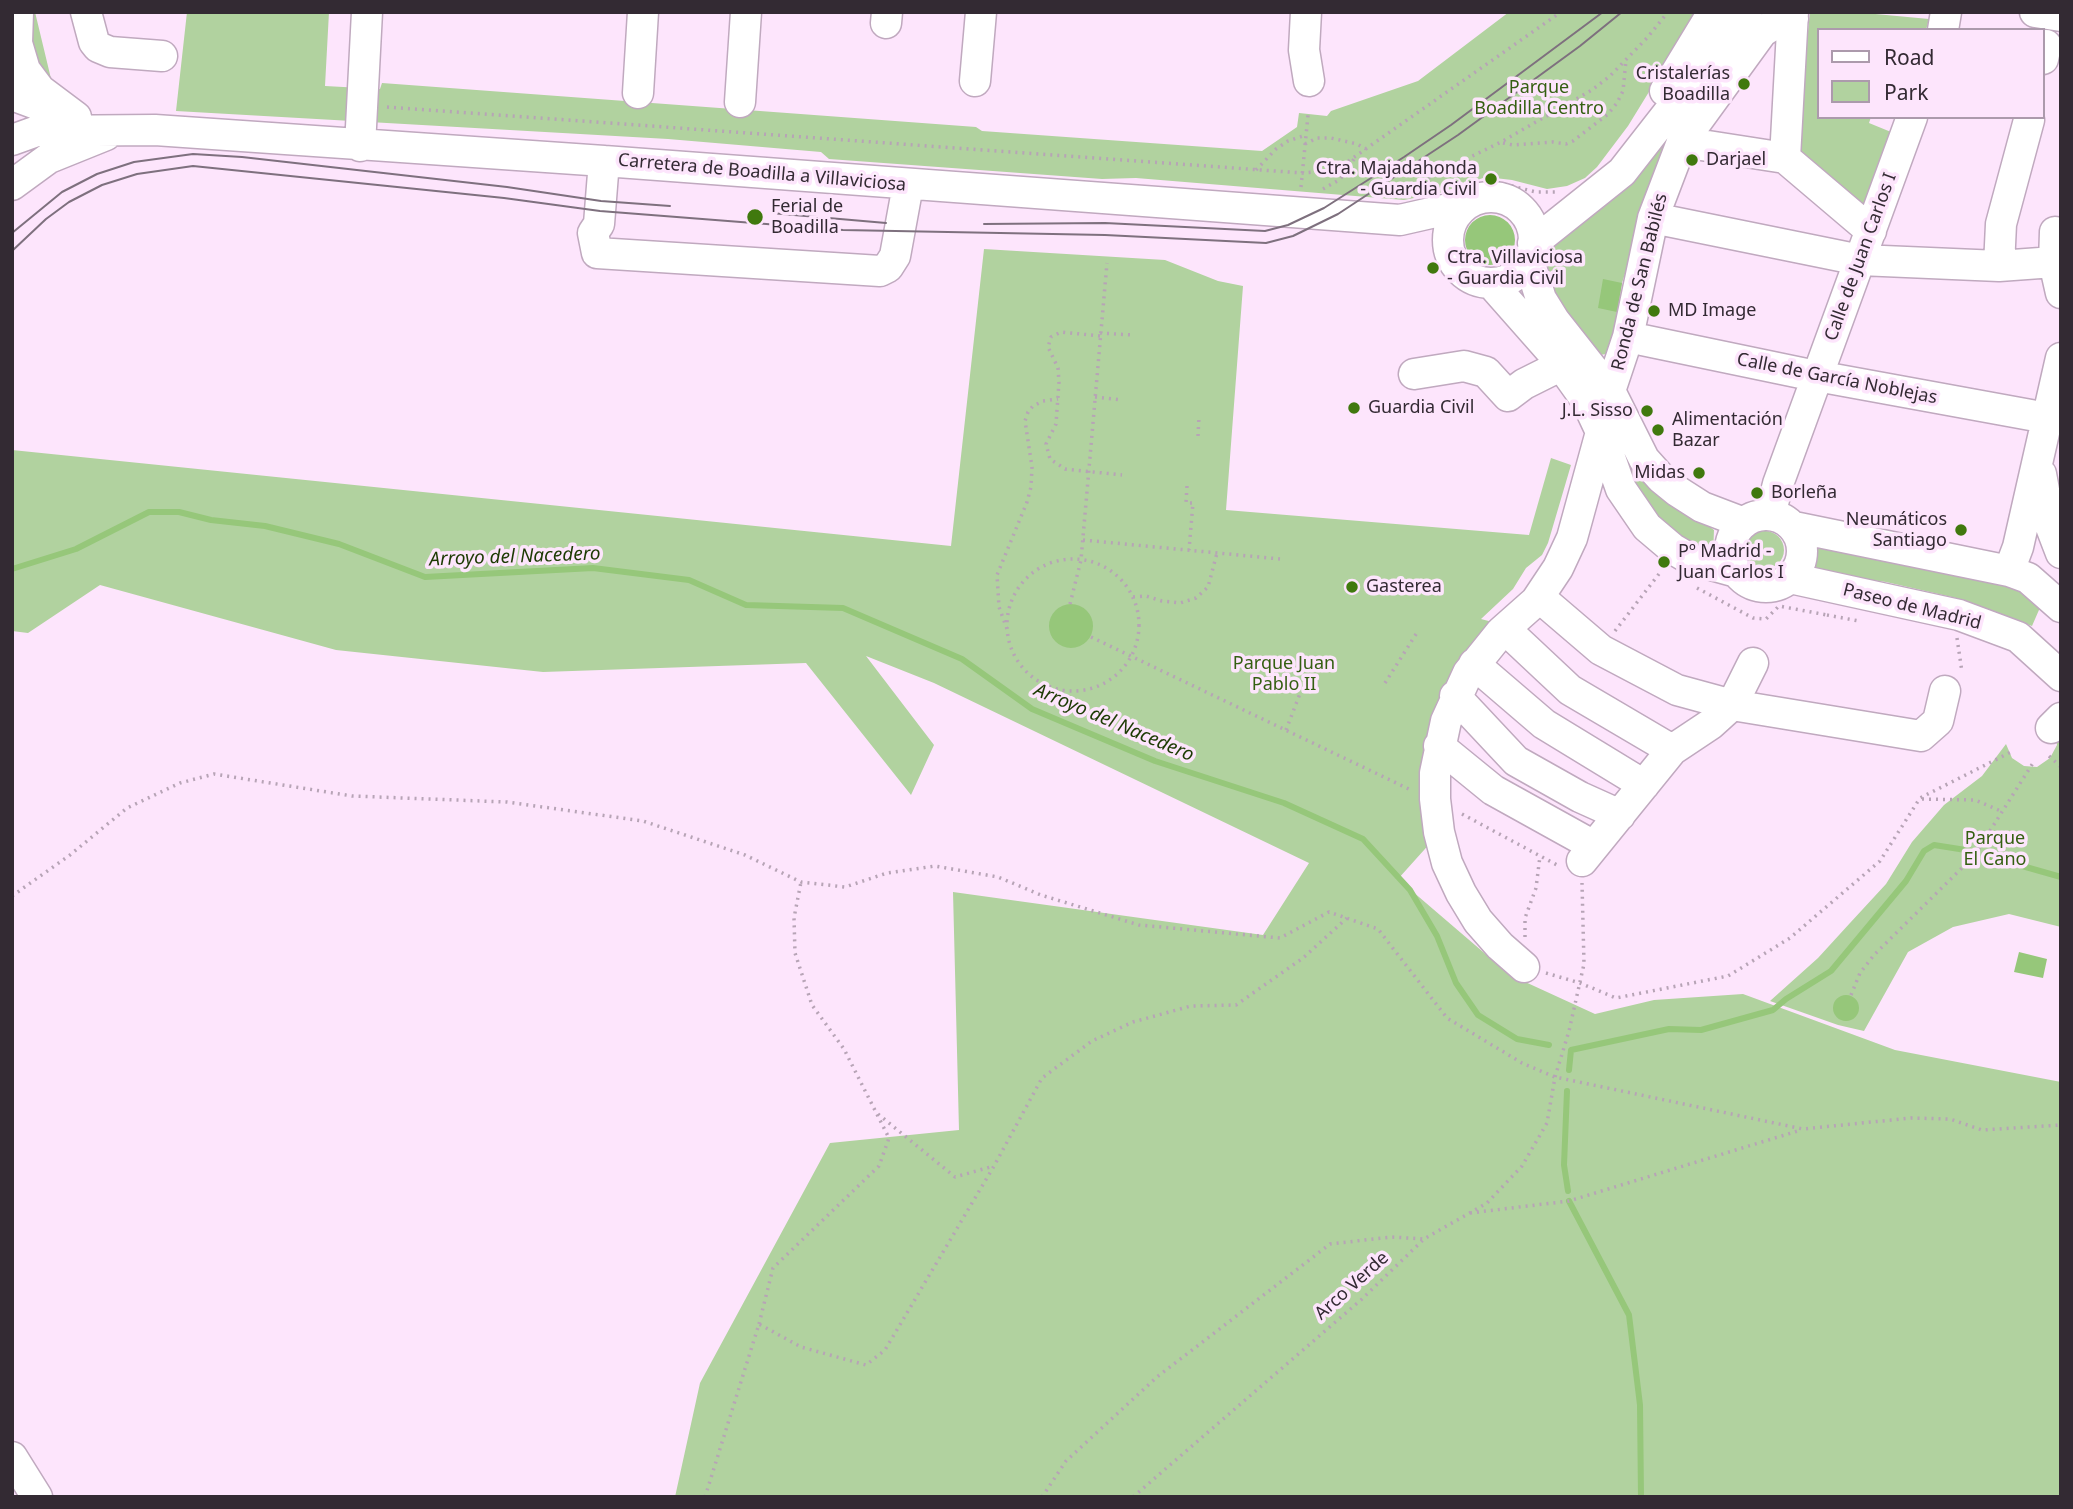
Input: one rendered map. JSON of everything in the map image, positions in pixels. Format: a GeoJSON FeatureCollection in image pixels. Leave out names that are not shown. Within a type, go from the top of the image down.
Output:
{"type":"FeatureCollection","features":[{"type":"Feature","properties":{"kind":"street"},"geometry":{"type":"LineString","coordinates":[[18,12],[17,43],[25,70],[40,90],[76,117]]}},
{"type":"Feature","properties":{"kind":"street"},"geometry":{"type":"LineString","coordinates":[[86,12],[94,42],[98,47],[110,52],[162,56]]}},
{"type":"Feature","properties":{"kind":"street"},"geometry":{"type":"LineString","coordinates":[[360,146],[368,12]]}},
{"type":"Feature","properties":{"kind":"street"},"geometry":{"type":"LineString","coordinates":[[638,93],[643,12]]}},
{"type":"Feature","properties":{"kind":"street"},"geometry":{"type":"LineString","coordinates":[[740,102],[746,12]]}},
{"type":"Feature","properties":{"kind":"street"},"geometry":{"type":"LineString","coordinates":[[975,81],[981,12]]}},
{"type":"Feature","properties":{"kind":"street"},"geometry":{"type":"LineString","coordinates":[[1306,12],[1304,50],[1309,81]]}},
{"type":"Feature","properties":{"kind":"street"},"geometry":{"type":"LineString","coordinates":[[1622,172],[1668,86],[1713,12]]}},
{"type":"Feature","properties":{"kind":"street"},"geometry":{"type":"LineString","coordinates":[[1521,210],[1575,197],[1622,172],[1747,12]]}},
{"type":"Feature","properties":{"kind":"street"},"geometry":{"type":"LineString","coordinates":[[1785,158],[1793,16]]}},
{"type":"Feature","properties":{"kind":"street","name":"Ronda de San Babilés"},"geometry":{"type":"LineString","coordinates":[[1610,391],[1628,337],[1653,218],[1682,142],[1762,32],[1793,16]]}},
{"type":"Feature","properties":{"kind":"street","name":"Carretera de Boadilla a Villaviciosa"},"geometry":{"type":"LineString","coordinates":[[12,95],[76,117],[123,129]]}},
{"type":"Feature","properties":{"kind":"street","name":"Calle de Juan Carlos I"},"geometry":{"type":"LineString","coordinates":[[1769,522],[1778,484],[1911,119]]}},
{"type":"Feature","properties":{"kind":"street"},"geometry":{"type":"LineString","coordinates":[[1999,266],[2001,223],[2028,120]]}},
{"type":"Feature","properties":{"kind":"street"},"geometry":{"type":"LineString","coordinates":[[12,185],[49,158],[123,129]]}},
{"type":"Feature","properties":{"kind":"street","name":"Carretera de Boadilla a Villaviciosa"},"geometry":{"type":"LineString","coordinates":[[12,140],[37,131],[123,129],[604,161],[908,185],[1399,206],[1471,194]]}},
{"type":"Feature","properties":{"kind":"street"},"geometry":{"type":"LineString","coordinates":[[1682,142],[1785,158],[1871,231]]}},
{"type":"Feature","properties":{"kind":"street"},"geometry":{"type":"LineString","coordinates":[[604,161],[599,224],[593,233],[597,253],[880,271],[888,267],[895,256],[908,185]]}},
{"type":"Feature","properties":{"kind":"street"},"geometry":{"type":"LineString","coordinates":[[1450,255],[1449,229],[1471,194],[1480,199],[1492,197],[1512,203],[1521,210],[1533,231],[1531,252],[1541,299],[1610,391],[1644,459],[1661,478],[1702,507],[2009,571],[2028,578],[2060,606],[2037,632],[2018,637]]}},
{"type":"Feature","properties":{"kind":"street"},"geometry":{"type":"LineString","coordinates":[[1399,206],[1450,255],[1465,275],[1475,281],[1491,283],[1506,281],[1519,273],[1531,252],[1575,197]]}},
{"type":"Feature","properties":{"kind":"street"},"geometry":{"type":"LineString","coordinates":[[1653,218],[1860,260],[1999,266],[2053,262]]}},
{"type":"Feature","properties":{"kind":"street"},"geometry":{"type":"LineString","coordinates":[[2061,233],[2054,232],[2053,262],[2061,293]]}},
{"type":"Feature","properties":{"kind":"street"},"geometry":{"type":"LineString","coordinates":[[1491,283],[1562,365],[1590,407],[1621,489],[1647,527],[1673,549],[1690,559],[1737,572]]}},
{"type":"Feature","properties":{"kind":"street","name":"Calle de García Noblejas"},"geometry":{"type":"LineString","coordinates":[[1628,337],[1818,376],[2047,418]]}},
{"type":"Feature","properties":{"kind":"street"},"geometry":{"type":"LineString","coordinates":[[2009,571],[2018,547],[2061,358]]}},
{"type":"Feature","properties":{"kind":"street"},"geometry":{"type":"LineString","coordinates":[[1414,374],[1464,366],[1486,372],[1508,396],[1524,384],[1562,365]]}},
{"type":"Feature","properties":{"kind":"street"},"geometry":{"type":"LineString","coordinates":[[1521,964],[1478,921],[1447,863],[1439,832],[1435,799],[1439,746],[1455,696],[1474,664],[1505,629],[1539,597],[1558,568],[1567,548],[1601,432]]}},
{"type":"Feature","properties":{"kind":"street"},"geometry":{"type":"LineString","coordinates":[[2039,452],[2041,483],[2051,527],[2061,553]]}},
{"type":"Feature","properties":{"kind":"street"},"geometry":{"type":"LineString","coordinates":[[1580,506],[1588,496],[1599,491],[1621,489]]}},
{"type":"Feature","properties":{"kind":"street"},"geometry":{"type":"LineString","coordinates":[[1769,522],[1800,540],[1802,554],[1799,567],[1790,578],[1769,587],[1746,581],[1737,572],[1731,559],[1731,546],[1735,533],[1769,522]]}},
{"type":"Feature","properties":{"kind":"street","name":"Paseo de Madrid"},"geometry":{"type":"LineString","coordinates":[[1790,578],[1828,600],[1959,615],[2018,637],[2061,676]]}},
{"type":"Feature","properties":{"kind":"street"},"geometry":{"type":"LineString","coordinates":[[1539,597],[1601,650],[1677,690],[1732,705],[1921,736],[1938,722],[1945,691]]}},
{"type":"Feature","properties":{"kind":"street"},"geometry":{"type":"LineString","coordinates":[[1505,629],[1570,690],[1672,750]]}},
{"type":"Feature","properties":{"kind":"street"},"geometry":{"type":"LineString","coordinates":[[1439,746],[1579,858],[1620,815],[1672,750],[1711,724],[1732,705],[1753,663]]}},
{"type":"Feature","properties":{"kind":"street"},"geometry":{"type":"LineString","coordinates":[[1474,664],[1544,724],[1644,785]]}},
{"type":"Feature","properties":{"kind":"street"},"geometry":{"type":"LineString","coordinates":[[1455,696],[1516,761],[1580,797],[1620,815]]}},
{"type":"Feature","properties":{"kind":"street"},"geometry":{"type":"LineString","coordinates":[[12,1457],[37,1497]]}},
{"type":"Feature","properties":{"kind":"path"},"geometry":{"type":"LineString","coordinates":[[362,105],[1303,173],[1340,167],[1561,12]]}},
{"type":"Feature","properties":{"kind":"path"},"geometry":{"type":"LineString","coordinates":[[1399,206],[1501,142],[1592,90],[1610,76],[1668,12]]}},
{"type":"Feature","properties":{"kind":"path"},"geometry":{"type":"LineString","coordinates":[[1501,142],[1513,145],[1553,142],[1566,144],[1573,141],[1608,114],[1617,103],[1623,91],[1626,58]]}},
{"type":"Feature","properties":{"kind":"path"},"geometry":{"type":"LineString","coordinates":[[1300,197],[1308,115]]}},
{"type":"Feature","properties":{"kind":"path"},"geometry":{"type":"LineString","coordinates":[[1255,170],[1276,149],[1288,141],[1306,135]]}},
{"type":"Feature","properties":{"kind":"path"},"geometry":{"type":"LineString","coordinates":[[1305,144],[1317,138],[1331,138],[1366,149]]}},
{"type":"Feature","properties":{"kind":"path"},"geometry":{"type":"LineString","coordinates":[[1316,192],[1339,180],[1355,157]]}},
{"type":"Feature","properties":{"kind":"path"},"geometry":{"type":"LineString","coordinates":[[1471,194],[1495,181],[1536,192],[1575,197]]}},
{"type":"Feature","properties":{"kind":"path"},"geometry":{"type":"LineString","coordinates":[[1070,604],[1081,560],[1107,263]]}},
{"type":"Feature","properties":{"kind":"path"},"geometry":{"type":"LineString","coordinates":[[1122,475],[1065,469],[1050,459],[1045,444],[1056,424],[1058,368],[1048,347],[1051,337],[1061,332],[1132,335]]}},
{"type":"Feature","properties":{"kind":"path"},"geometry":{"type":"LineString","coordinates":[[1095,397],[1122,400]]}},
{"type":"Feature","properties":{"kind":"path"},"geometry":{"type":"LineString","coordinates":[[1007,631],[1013,598],[1034,572],[1048,564],[1081,560],[1097,564],[1124,583],[1133,597],[1139,626],[1137,641],[1132,656],[1112,679],[1084,691],[1061,690],[1039,682],[1017,660],[1007,631],[999,607],[997,575],[1031,487],[1032,467],[1026,421],[1028,412],[1032,406],[1058,398]]}},
{"type":"Feature","properties":{"kind":"path"},"geometry":{"type":"LineString","coordinates":[[1198,436],[1199,417]]}},
{"type":"Feature","properties":{"kind":"path"},"geometry":{"type":"LineString","coordinates":[[1187,486],[1186,503],[1193,503],[1189,550]]}},
{"type":"Feature","properties":{"kind":"path"},"geometry":{"type":"LineString","coordinates":[[1083,540],[1280,559]]}},
{"type":"Feature","properties":{"kind":"path"},"geometry":{"type":"LineString","coordinates":[[1133,597],[1146,596],[1181,603],[1196,598],[1208,587],[1217,553]]}},
{"type":"Feature","properties":{"kind":"path"},"geometry":{"type":"LineString","coordinates":[[1689,584],[1753,618],[1766,619],[1779,606],[1828,600],[1865,622]]}},
{"type":"Feature","properties":{"kind":"path"},"geometry":{"type":"LineString","coordinates":[[1385,683],[1418,632]]}},
{"type":"Feature","properties":{"kind":"path"},"geometry":{"type":"LineString","coordinates":[[1091,637],[1410,790],[1435,799],[1540,856],[1579,858]]}},
{"type":"Feature","properties":{"kind":"path"},"geometry":{"type":"LineString","coordinates":[[1954,638],[1969,645]]}},
{"type":"Feature","properties":{"kind":"path"},"geometry":{"type":"LineString","coordinates":[[1286,730],[1301,691]]}},
{"type":"Feature","properties":{"kind":"path"},"geometry":{"type":"LineString","coordinates":[[2054,734],[2060,767]]}},
{"type":"Feature","properties":{"kind":"path"},"geometry":{"type":"LineString","coordinates":[[1540,856],[1536,888],[1525,919],[1525,948],[1521,964],[1616,998],[1728,976],[1790,938],[1880,861],[1920,799],[2013,751]]}},
{"type":"Feature","properties":{"kind":"path"},"geometry":{"type":"LineString","coordinates":[[1851,995],[1860,973],[1874,955],[1974,856],[2033,763]]}},
{"type":"Feature","properties":{"kind":"path"},"geometry":{"type":"LineString","coordinates":[[12,896],[70,855],[127,808],[180,783],[214,774],[352,796],[508,802],[643,821],[745,855],[800,882],[845,887],[887,873],[935,866],[998,877],[1041,895],[1139,925],[1280,938],[1329,912],[1378,929],[1447,1018],[1522,1063],[1555,1077],[1803,1129]]}},
{"type":"Feature","properties":{"kind":"path"},"geometry":{"type":"LineString","coordinates":[[1920,799],[1975,800],[2003,812]]}},
{"type":"Feature","properties":{"kind":"path","name":"Arco Verde"},"geometry":{"type":"LineString","coordinates":[[1133,1497],[1362,1299],[1424,1239],[1487,1203],[1521,1166],[1547,1123],[1555,1077],[1569,1031],[1584,964],[1579,858]]}},
{"type":"Feature","properties":{"kind":"path"},"geometry":{"type":"LineString","coordinates":[[705,1497],[759,1324],[773,1268],[879,1166],[888,1138],[844,1049],[813,1004],[795,953],[794,918],[800,882]]}},
{"type":"Feature","properties":{"kind":"path"},"geometry":{"type":"LineString","coordinates":[[759,1324],[801,1347],[866,1365],[885,1350],[1042,1078],[1092,1041],[1133,1022],[1191,1006],[1236,1005],[1303,958],[1347,918]]}},
{"type":"Feature","properties":{"kind":"path"},"geometry":{"type":"LineString","coordinates":[[876,1113],[955,1177],[993,1166]]}},
{"type":"Feature","properties":{"kind":"path"},"geometry":{"type":"LineString","coordinates":[[1468,1213],[1569,1201],[1803,1129],[1911,1118],[1950,1119],[1982,1130],[2061,1125]]}},
{"type":"Feature","properties":{"kind":"path"},"geometry":{"type":"LineString","coordinates":[[1042,1497],[1066,1461],[1157,1377],[1330,1244],[1391,1237],[1424,1239]]}},
{"type":"Feature","properties":{"kind":"green space"},"geometry":{"type":"Polygon","coordinates":[[[26,12],[35,12],[53,87],[35,71],[26,12]]]}},
{"type":"Feature","properties":{"kind":"green space","name":"Parque Boadilla Centro"},"geometry":{"type":"Polygon","coordinates":[[[187,12],[329,12],[325,86],[380,89],[382,83],[1262,151],[1297,127],[1299,113],[1327,116],[1331,111],[1418,81],[1509,12],[1698,12],[1628,126],[1597,167],[1585,178],[1567,186],[1547,189],[1486,177],[1439,193],[1404,200],[1136,178],[1102,179],[829,159],[821,152],[668,139],[176,111],[187,12]]]}},
{"type":"Feature","properties":{"kind":"green space"},"geometry":{"type":"Polygon","coordinates":[[[1810,12],[1854,12],[1929,19],[1927,28],[1818,28],[1818,119],[1870,119],[1869,123],[1891,132],[1864,203],[1854,203],[1796,147],[1810,12]]]}},
{"type":"Feature","properties":{"kind":"green space"},"geometry":{"type":"Polygon","coordinates":[[[1671,132],[1622,283],[1614,342],[1607,354],[1599,355],[1556,300],[1547,282],[1546,248],[1604,207],[1624,188],[1671,132]]]}},
{"type":"Feature","properties":{"kind":"green space","name":"Parque Juan Pablo II"},"geometry":{"type":"Polygon","coordinates":[[[984,249],[1165,260],[1218,281],[1243,286],[1226,510],[1529,535],[1551,458],[1571,465],[1542,555],[1526,568],[1513,589],[1481,619],[1496,623],[1467,659],[1433,840],[1398,879],[1510,975],[1595,1014],[1654,1000],[1743,994],[1895,1050],[2061,1082],[2061,1497],[675,1497],[700,1383],[830,1143],[959,1130],[953,892],[1263,935],[1309,863],[934,683],[866,656],[934,745],[911,795],[806,663],[543,672],[336,650],[100,585],[28,633],[12,631],[12,450],[951,546],[984,249]]]}},
{"type":"Feature","properties":{"kind":"green space"},"geometry":{"type":"Polygon","coordinates":[[[1613,443],[1629,455],[1655,487],[1714,530],[1713,555],[1683,541],[1646,511],[1613,443]]]}},
{"type":"Feature","properties":{"kind":"green space"},"geometry":{"type":"Polygon","coordinates":[[[1765,531],[1779,536],[1784,550],[1779,564],[1765,569],[1751,564],[1746,550],[1751,536],[1765,531]]]}},
{"type":"Feature","properties":{"kind":"green space"},"geometry":{"type":"Polygon","coordinates":[[[1814,542],[1994,576],[2042,603],[2032,626],[1956,598],[1886,582],[1813,572],[1814,542]]]}},
{"type":"Feature","properties":{"kind":"green space","name":"Parque El Cano"},"geometry":{"type":"Polygon","coordinates":[[[2061,722],[2061,927],[2009,914],[1953,927],[1908,952],[1864,1031],[1838,1025],[1770,1001],[1818,958],[1886,884],[1912,842],[1944,805],[1982,776],[2006,744],[2012,758],[2024,766],[2037,767],[2050,758],[2057,745],[2054,728],[2061,722]]]}},
{"type":"Feature","properties":{"kind":"shaded area"},"geometry":{"type":"Polygon","coordinates":[[[1490,215],[1508,222],[1515,240],[1508,258],[1490,265],[1472,258],[1465,240],[1472,222],[1490,215]]]}},
{"type":"Feature","properties":{"kind":"shaded area"},"geometry":{"type":"Polygon","coordinates":[[[1603,279],[1622,283],[1617,312],[1598,308],[1603,279]]]}},
{"type":"Feature","properties":{"kind":"shaded area"},"geometry":{"type":"Polygon","coordinates":[[[1071,604],[1087,610],[1093,626],[1087,642],[1071,648],[1055,642],[1049,626],[1055,610],[1071,604]]]}},
{"type":"Feature","properties":{"kind":"shaded area"},"geometry":{"type":"Polygon","coordinates":[[[2019,952],[2047,959],[2043,978],[2014,972],[2019,952]]]}},
{"type":"Feature","properties":{"kind":"shaded area"},"geometry":{"type":"Polygon","coordinates":[[[1846,995],[1855,999],[1859,1008],[1855,1017],[1846,1021],[1837,1017],[1833,1008],[1837,999],[1846,995]]]}},
{"type":"Feature","properties":{"kind":"waterway","name":"Arroyo del Nacedero"},"geometry":{"type":"LineString","coordinates":[[12,569],[76,549],[149,512],[179,512],[211,520],[265,526],[339,544],[425,577],[593,568],[689,580],[746,605],[843,608],[962,659],[1032,709],[1155,761],[1284,803],[1363,839],[1410,890],[1437,936],[1456,983],[1478,1015],[1517,1039],[1549,1045]]}},
{"type":"Feature","properties":{"kind":"waterway","name":"Arroyo del Nacedero"},"geometry":{"type":"LineString","coordinates":[[1569,1070],[1571,1050],[1669,1029],[1701,1030],[1773,1010],[1831,971],[1906,881],[1924,851],[1934,845],[1972,851]]}},
{"type":"Feature","properties":{"kind":"waterway","name":"Arroyo del Nacedero"},"geometry":{"type":"LineString","coordinates":[[1987,856],[2061,877]]}},
{"type":"Feature","properties":{"kind":"waterway"},"geometry":{"type":"LineString","coordinates":[[1567,1091],[1564,1165],[1568,1191]]}},
{"type":"Feature","properties":{"kind":"waterway"},"geometry":{"type":"LineString","coordinates":[[1569,1201],[1629,1315],[1640,1405],[1641,1497]]}},
{"type":"Feature","properties":{"kind":"tram line"},"geometry":{"type":"LineString","coordinates":[[984,224],[1105,223],[1265,231],[1288,225],[1324,208],[1404,157],[1603,12]]}},
{"type":"Feature","properties":{"kind":"tram line"},"geometry":{"type":"LineString","coordinates":[[12,251],[46,219],[69,202],[102,185],[137,174],[193,166],[504,198],[600,211],[843,230],[1105,235],[1266,243],[1293,236],[1338,214],[1458,135],[1622,12]]}},
{"type":"Feature","properties":{"kind":"tram line"},"geometry":{"type":"LineString","coordinates":[[12,233],[62,192],[97,174],[134,162],[193,154],[242,157],[507,187],[601,201],[670,206]]}},
{"type":"Feature","properties":{"kind":"tram line"},"geometry":{"type":"LineString","coordinates":[[771,213],[886,223]]}},
{"type":"Feature","properties":{"kind":"place","name":"Cristalerías Boadilla"},"geometry":{"type":"Point","coordinates":[1744,84]}},
{"type":"Feature","properties":{"kind":"place","name":"Darjael"},"geometry":{"type":"Point","coordinates":[1692,160]}},
{"type":"Feature","properties":{"kind":"place","name":"Ctra. Majadahonda - Guardia Civil"},"geometry":{"type":"Point","coordinates":[1491,179]}},
{"type":"Feature","properties":{"kind":"place","name":"Ferial de Boadilla"},"geometry":{"type":"Point","coordinates":[755,217]}},
{"type":"Feature","properties":{"kind":"place","name":"Ctra. Villaviciosa - Guardia Civil"},"geometry":{"type":"Point","coordinates":[1433,268]}},
{"type":"Feature","properties":{"kind":"place","name":"MD Image"},"geometry":{"type":"Point","coordinates":[1654,311]}},
{"type":"Feature","properties":{"kind":"place","name":"Guardia Civil"},"geometry":{"type":"Point","coordinates":[1354,408]}},
{"type":"Feature","properties":{"kind":"place","name":"J.L. Sisso"},"geometry":{"type":"Point","coordinates":[1647,411]}},
{"type":"Feature","properties":{"kind":"place","name":"Alimentación Bazar"},"geometry":{"type":"Point","coordinates":[1658,430]}},
{"type":"Feature","properties":{"kind":"place","name":"Midas"},"geometry":{"type":"Point","coordinates":[1699,473]}},
{"type":"Feature","properties":{"kind":"place","name":"Borleña"},"geometry":{"type":"Point","coordinates":[1757,493]}},
{"type":"Feature","properties":{"kind":"place","name":"Neumáticos Santiago"},"geometry":{"type":"Point","coordinates":[1961,530]}},
{"type":"Feature","properties":{"kind":"place","name":"Pº Madrid - Juan Carlos I"},"geometry":{"type":"Point","coordinates":[1664,562]}},
{"type":"Feature","properties":{"kind":"place","name":"Gasterea"},"geometry":{"type":"Point","coordinates":[1352,587]}}]}
